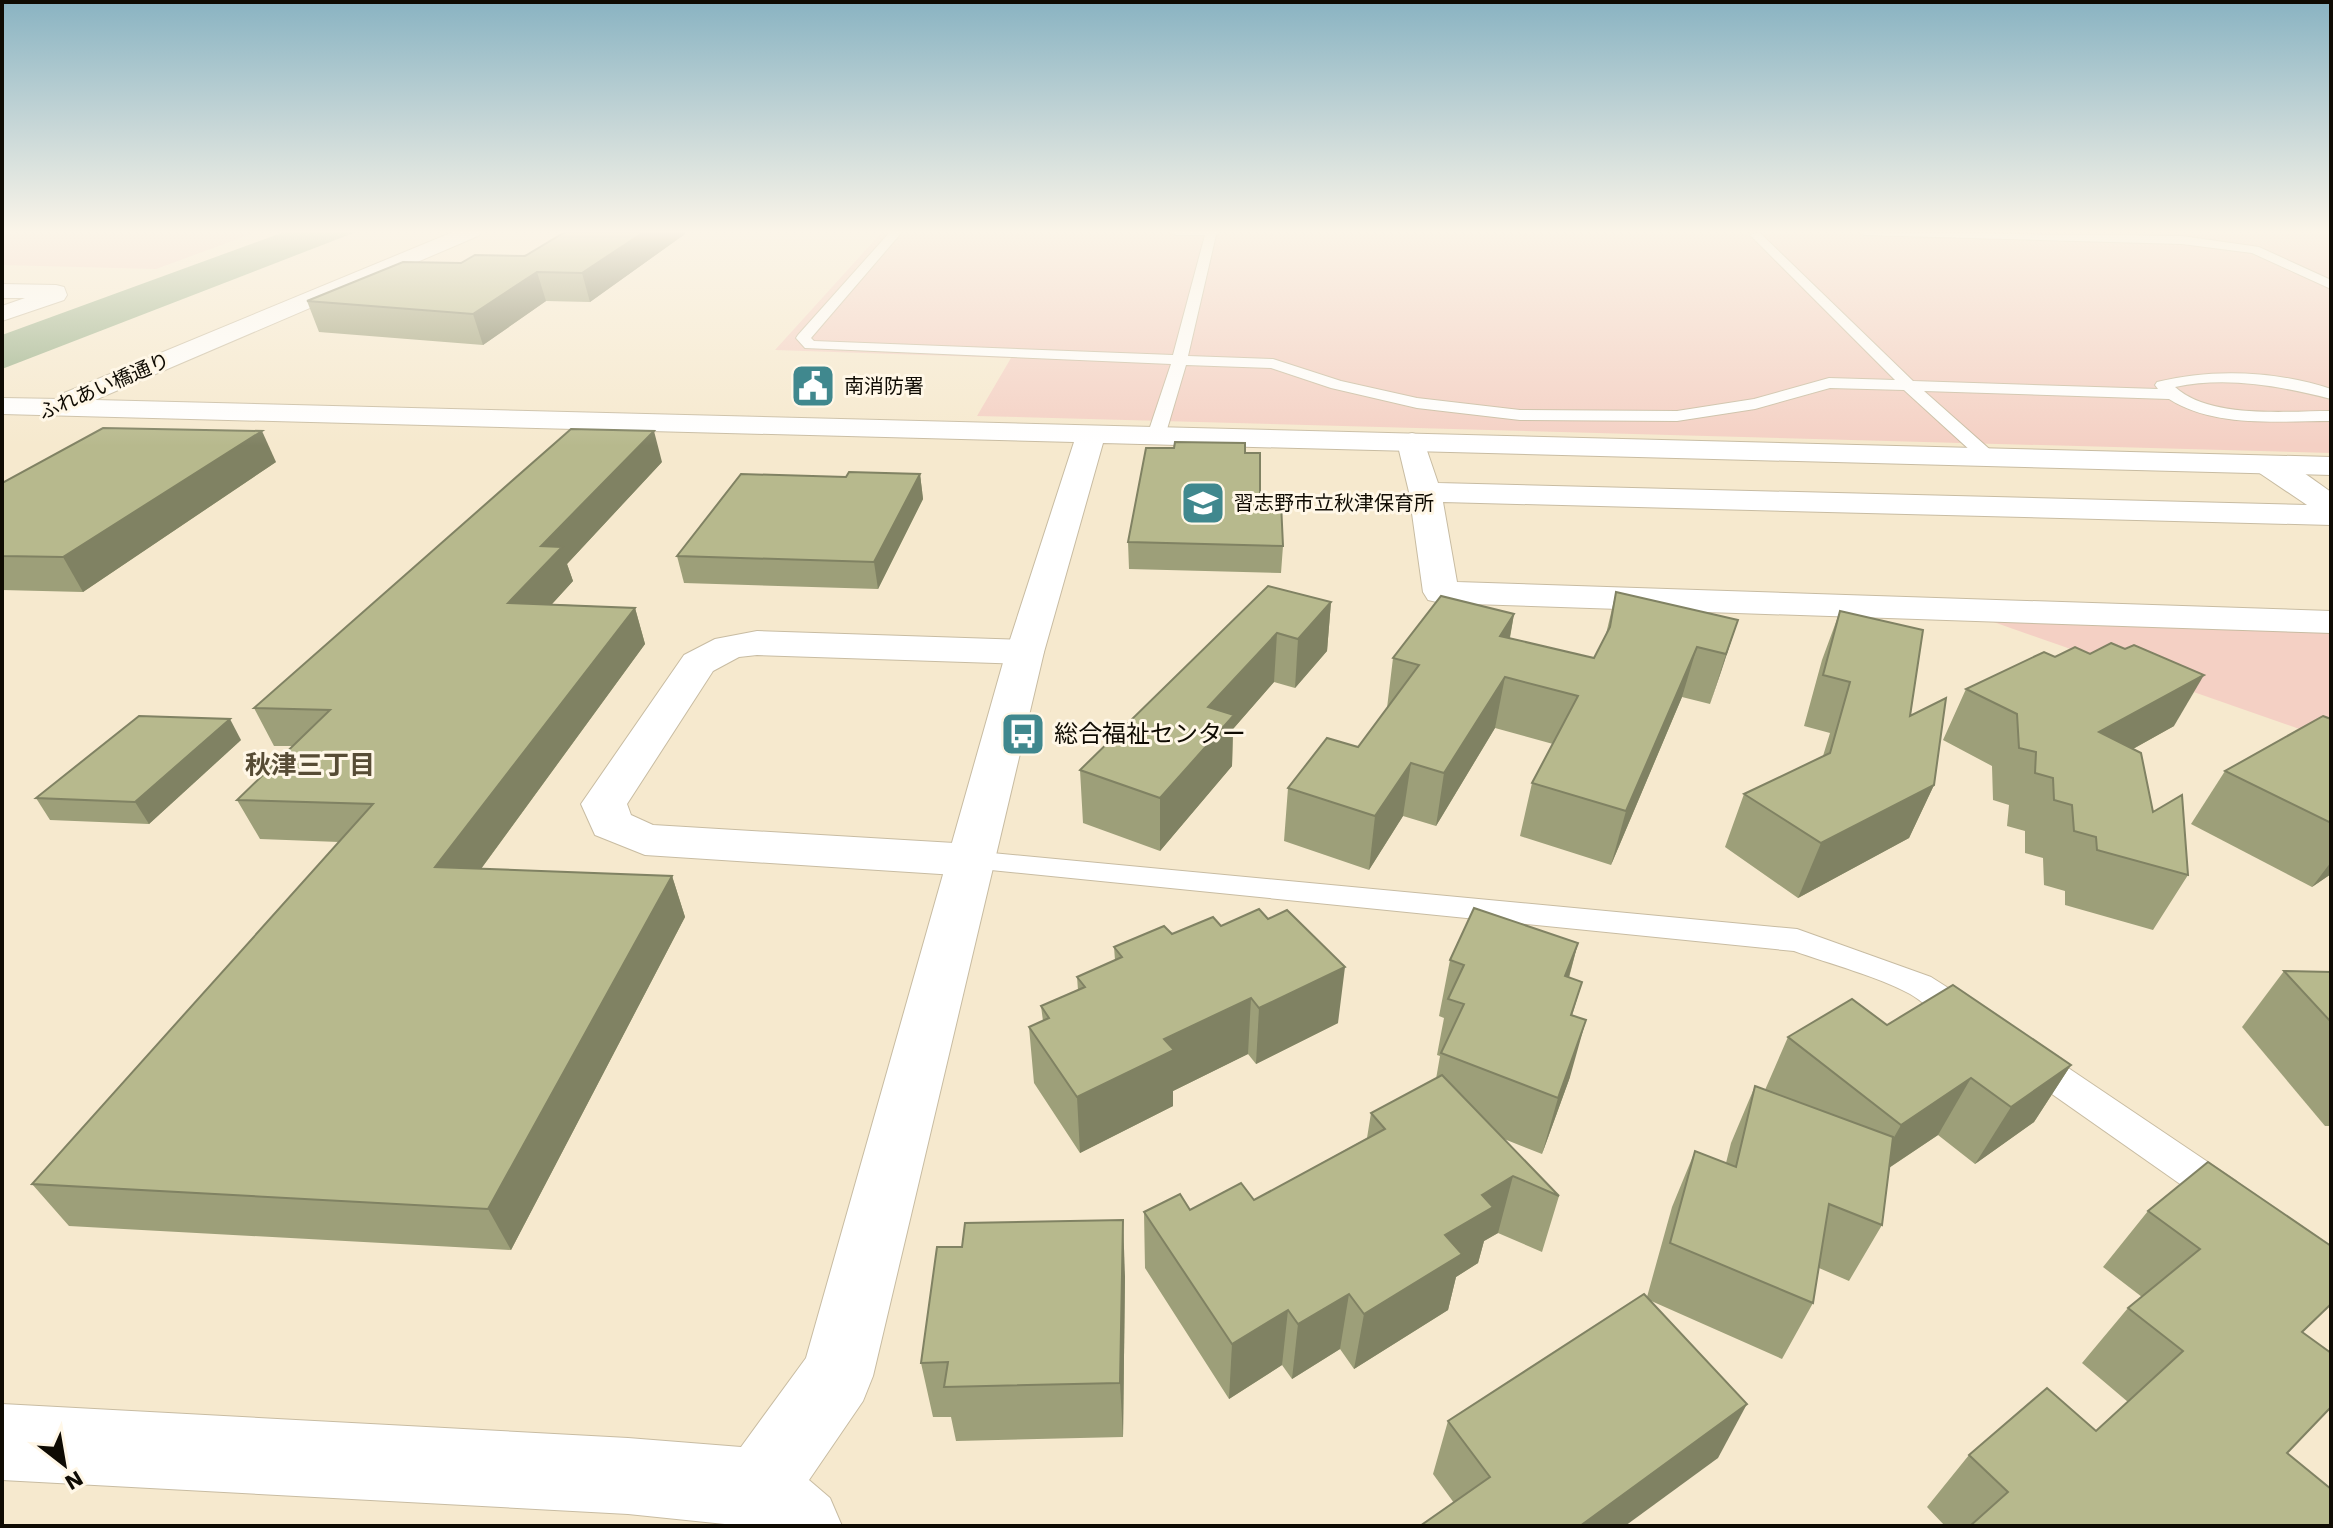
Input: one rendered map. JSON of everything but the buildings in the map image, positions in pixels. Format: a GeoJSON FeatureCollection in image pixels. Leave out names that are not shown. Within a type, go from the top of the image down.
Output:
{"type":"FeatureCollection","features":[{"type":"Feature","properties":{"kind":"street"},"geometry":{"type":"LineString","coordinates":[[2,314],[32,303]]}},
{"type":"Feature","properties":{"kind":"street","name":"ふれあい橋通り"},"geometry":{"type":"LineString","coordinates":[[4,413],[269,303]]}},
{"type":"Feature","properties":{"kind":"street","name":"ふれあい橋通り"},"geometry":{"type":"LineString","coordinates":[[4,413],[53,408],[302,303]]}},
{"type":"Feature","properties":{"kind":"street"},"geometry":{"type":"LineString","coordinates":[[53,408],[114,407],[2331,466]]}},
{"type":"Feature","properties":{"kind":"street"},"geometry":{"type":"LineString","coordinates":[[2,1442],[628,1476],[780,1506],[837,1376],[1025,652],[1091,434]]}},
{"type":"Feature","properties":{"kind":"street"},"geometry":{"type":"LineString","coordinates":[[1412,442],[1425,492],[1441,592],[2331,622]]}},
{"type":"Feature","properties":{"kind":"street"},"geometry":{"type":"LineString","coordinates":[[2266,464],[2331,506]]}},
{"type":"Feature","properties":{"kind":"street"},"geometry":{"type":"LineString","coordinates":[[1425,492],[2331,515]]}},
{"type":"Feature","properties":{"kind":"street"},"geometry":{"type":"LineString","coordinates":[[971,860],[645,840],[612,824],[604,804],[698,663],[729,647],[757,643],[1025,652]]}},
{"type":"Feature","properties":{"kind":"lane"},"geometry":{"type":"LineString","coordinates":[[833,303],[803,338],[810,345],[1273,364],[1337,385],[1417,403],[1520,415],[1677,416],[1755,404],[1829,383],[2169,394],[2191,404],[2225,413],[2331,416]]}},
{"type":"Feature","properties":{"kind":"lane"},"geometry":{"type":"LineString","coordinates":[[1156,436],[1195,303]]}},
{"type":"Feature","properties":{"kind":"lane"},"geometry":{"type":"LineString","coordinates":[[1825,303],[1908,385],[1989,458]]}},
{"type":"Feature","properties":{"kind":"lane"},"geometry":{"type":"LineString","coordinates":[[2169,394],[2163,385],[2182,379],[2285,382],[2331,394]]}},
{"type":"Feature","properties":{"kind":"lane"},"geometry":{"type":"LineString","coordinates":[[971,860],[1797,940],[1920,985],[2254,1214]]}},
{"type":"Feature","properties":{"kind":"shaded area"},"geometry":{"type":"Polygon","coordinates":[[[89,303],[172,303],[2,369],[2,335],[89,303]]]}},
{"type":"Feature","properties":{"kind":"shaded area"},"geometry":{"type":"Polygon","coordinates":[[[817,303],[2331,303],[2331,453],[977,416],[1011,358],[775,350],[817,303]]]}},
{"type":"Feature","properties":{"kind":"shaded area"},"geometry":{"type":"Polygon","coordinates":[[[1985,619],[2331,631],[2331,740],[1985,619]]]}},
{"type":"Feature","properties":{"kind":"place","name":"南消防署"},"geometry":{"type":"Point","coordinates":[813,386]}},
{"type":"Feature","properties":{"kind":"place","name":"習志野市立秋津保育所"},"geometry":{"type":"Point","coordinates":[1203,503]}},
{"type":"Feature","properties":{"kind":"place","name":"総合福祉センター"},"geometry":{"type":"Point","coordinates":[1023,734]}},
{"type":"Feature","properties":{"kind":"district","name":"秋津三丁目"},"geometry":{"type":"Point","coordinates":[310,765]}}]}
